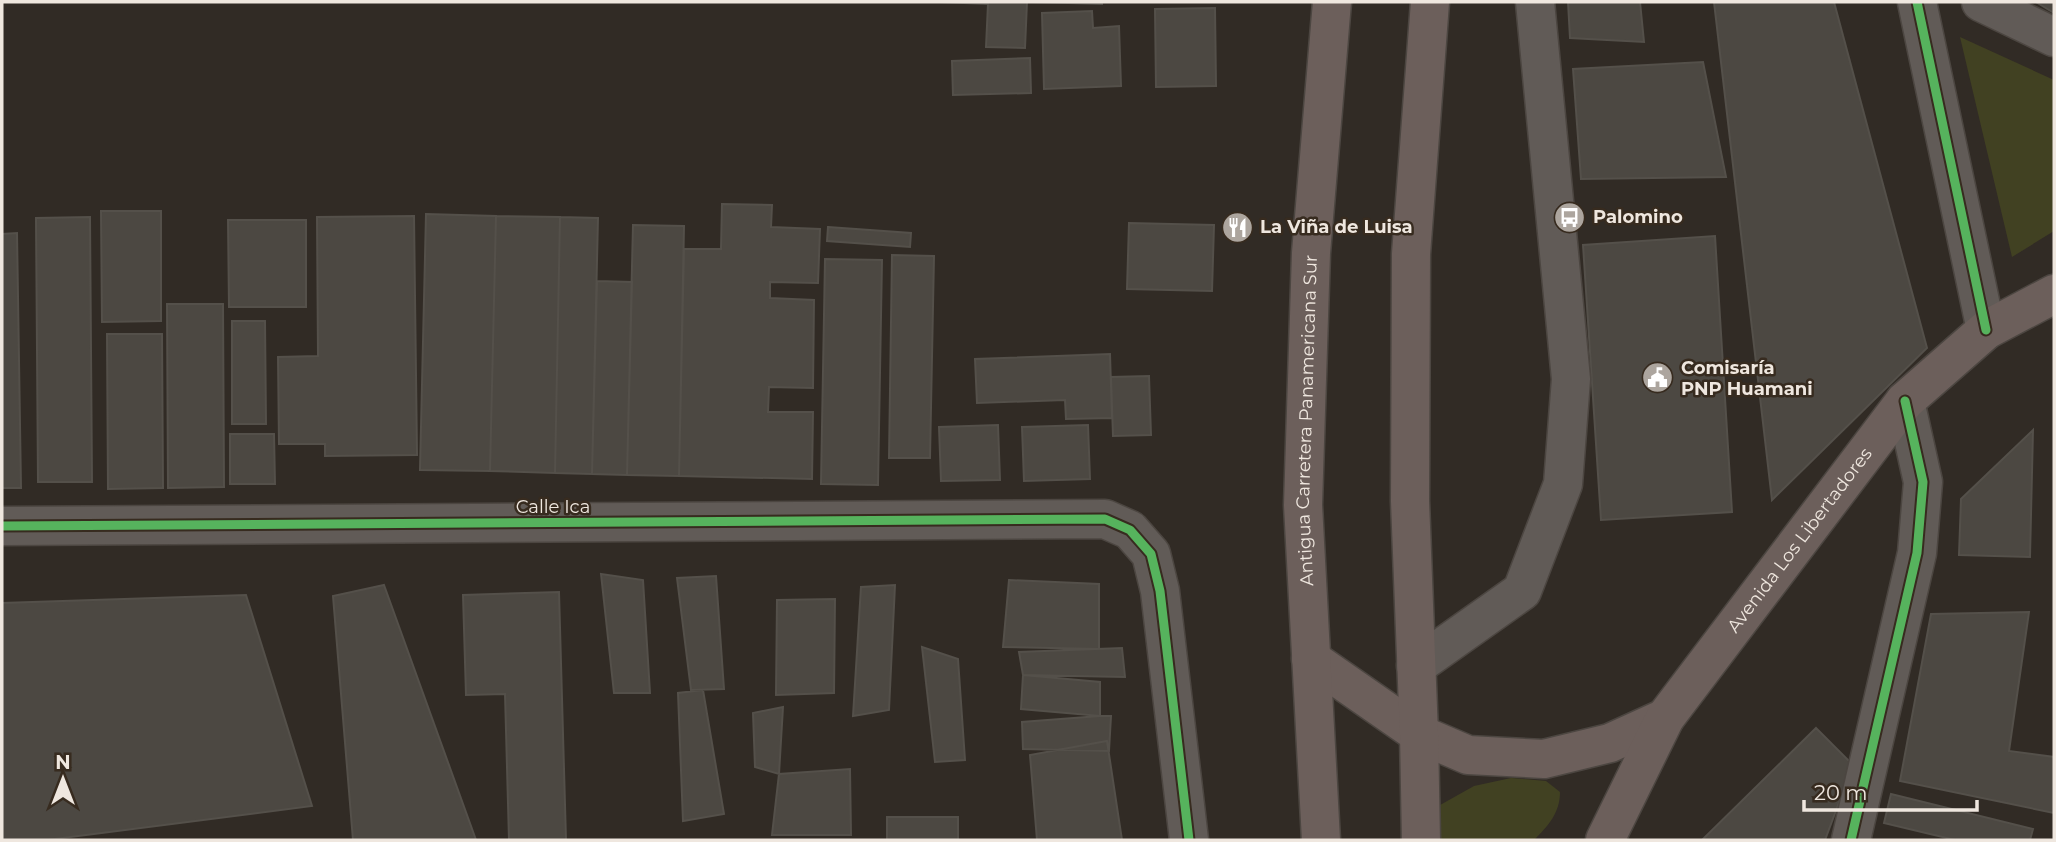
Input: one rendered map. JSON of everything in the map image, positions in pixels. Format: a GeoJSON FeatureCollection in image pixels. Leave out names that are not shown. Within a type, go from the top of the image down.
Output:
{"type":"FeatureCollection","features":[{"type":"Feature","properties":{"kind":"highway","name":"Antigua Carretera Panamericana Sur"},"geometry":{"type":"LineString","coordinates":[[1321,840],[1303,491],[1311,253],[1332,2]]}},
{"type":"Feature","properties":{"kind":"highway"},"geometry":{"type":"LineString","coordinates":[[1421,840],[1410,501],[1411,254],[1430,2]]}},
{"type":"Feature","properties":{"kind":"highway","name":"Avenida Los Libertadores"},"geometry":{"type":"LineString","coordinates":[[1605,840],[1665,718],[1905,401],[1986,330],[2054,294]]}},
{"type":"Feature","properties":{"kind":"highway"},"geometry":{"type":"LineString","coordinates":[[1311,659],[1419,734],[1468,755],[1544,759],[1610,743],[1665,718]]}},
{"type":"Feature","properties":{"kind":"street"},"geometry":{"type":"LineString","coordinates":[[1416,666],[1522,591],[1563,484],[1571,379],[1535,2]]}},
{"type":"Feature","properties":{"kind":"street"},"geometry":{"type":"LineString","coordinates":[[1917,2],[1986,330]]}},
{"type":"Feature","properties":{"kind":"street"},"geometry":{"type":"LineString","coordinates":[[1981,2],[2054,37]]}},
{"type":"Feature","properties":{"kind":"street"},"geometry":{"type":"LineString","coordinates":[[1851,840],[1917,554],[1923,482],[1905,401]]}},
{"type":"Feature","properties":{"kind":"street","name":"Calle Ica"},"geometry":{"type":"LineString","coordinates":[[2,526],[1105,519],[1130,530],[1151,554],[1160,591],[1189,840]]}},
{"type":"Feature","properties":{"kind":"shaded area"},"geometry":{"type":"Polygon","coordinates":[[[1960,37],[2054,80],[2054,231],[2012,257],[1960,37]]]}},
{"type":"Feature","properties":{"kind":"shaded area"},"geometry":{"type":"Polygon","coordinates":[[[1511,778],[1546,781],[1560,792],[1555,813],[1534,840],[1423,840],[1433,809],[1474,786],[1511,778]]]}},
{"type":"Feature","properties":{"kind":"building"},"geometry":{"type":"Polygon","coordinates":[[[939,2],[1027,2],[1025,48],[986,47],[988,4],[939,2]]]}},
{"type":"Feature","properties":{"kind":"building"},"geometry":{"type":"Polygon","coordinates":[[[1032,2],[1102,2],[1102,4],[1032,2]]]}},
{"type":"Feature","properties":{"kind":"building"},"geometry":{"type":"Polygon","coordinates":[[[1568,2],[1640,2],[1644,42],[1570,38],[1568,2]]]}},
{"type":"Feature","properties":{"kind":"building"},"geometry":{"type":"Polygon","coordinates":[[[1714,2],[1834,2],[1927,348],[1772,500],[1714,2]]]}},
{"type":"Feature","properties":{"kind":"building"},"geometry":{"type":"Polygon","coordinates":[[[2036,2],[2054,2],[2054,13],[2036,2]]]}},
{"type":"Feature","properties":{"kind":"building"},"geometry":{"type":"Polygon","coordinates":[[[1215,8],[1216,86],[1156,87],[1155,9],[1215,8]]]}},
{"type":"Feature","properties":{"kind":"building"},"geometry":{"type":"Polygon","coordinates":[[[1092,11],[1093,28],[1119,26],[1121,86],[1044,89],[1042,13],[1092,11]]]}},
{"type":"Feature","properties":{"kind":"building"},"geometry":{"type":"Polygon","coordinates":[[[1030,58],[1031,93],[953,95],[952,61],[1030,58]]]}},
{"type":"Feature","properties":{"kind":"building"},"geometry":{"type":"Polygon","coordinates":[[[1703,62],[1726,177],[1581,179],[1573,69],[1703,62]]]}},
{"type":"Feature","properties":{"kind":"building"},"geometry":{"type":"Polygon","coordinates":[[[722,204],[772,205],[771,227],[820,229],[818,283],[770,282],[770,298],[814,300],[813,388],[769,387],[768,412],[813,412],[812,479],[679,476],[684,249],[721,249],[722,204]]]}},
{"type":"Feature","properties":{"kind":"building"},"geometry":{"type":"Polygon","coordinates":[[[101,211],[161,211],[161,321],[102,322],[101,211]]]}},
{"type":"Feature","properties":{"kind":"building"},"geometry":{"type":"Polygon","coordinates":[[[426,214],[496,216],[490,471],[420,470],[426,214]]]}},
{"type":"Feature","properties":{"kind":"building"},"geometry":{"type":"Polygon","coordinates":[[[414,216],[417,455],[325,456],[325,444],[279,444],[278,357],[318,356],[317,217],[414,216]]]}},
{"type":"Feature","properties":{"kind":"building"},"geometry":{"type":"Polygon","coordinates":[[[496,216],[560,217],[555,473],[490,471],[496,216]]]}},
{"type":"Feature","properties":{"kind":"building"},"geometry":{"type":"Polygon","coordinates":[[[90,217],[92,482],[38,482],[36,218],[90,217]]]}},
{"type":"Feature","properties":{"kind":"building"},"geometry":{"type":"Polygon","coordinates":[[[560,217],[598,218],[592,474],[555,473],[560,217]]]}},
{"type":"Feature","properties":{"kind":"building"},"geometry":{"type":"Polygon","coordinates":[[[228,220],[306,220],[306,307],[229,307],[228,220]]]}},
{"type":"Feature","properties":{"kind":"building"},"geometry":{"type":"Polygon","coordinates":[[[1129,223],[1214,225],[1212,291],[1127,289],[1129,223]]]}},
{"type":"Feature","properties":{"kind":"building"},"geometry":{"type":"Polygon","coordinates":[[[633,225],[684,226],[679,476],[627,475],[633,225]]]}},
{"type":"Feature","properties":{"kind":"building"},"geometry":{"type":"Polygon","coordinates":[[[828,227],[911,233],[910,247],[827,241],[828,227]]]}},
{"type":"Feature","properties":{"kind":"building"},"geometry":{"type":"Polygon","coordinates":[[[17,233],[21,488],[2,488],[2,234],[17,233]]]}},
{"type":"Feature","properties":{"kind":"building","name":"Comisaría PNP Huamani"},"geometry":{"type":"Polygon","coordinates":[[[1715,236],[1732,512],[1601,520],[1583,245],[1715,236]]]}},
{"type":"Feature","properties":{"kind":"building"},"geometry":{"type":"Polygon","coordinates":[[[892,255],[934,256],[930,458],[889,458],[892,255]]]}},
{"type":"Feature","properties":{"kind":"building"},"geometry":{"type":"Polygon","coordinates":[[[825,259],[882,260],[878,485],[821,484],[825,259]]]}},
{"type":"Feature","properties":{"kind":"building"},"geometry":{"type":"Polygon","coordinates":[[[597,281],[632,282],[627,475],[592,474],[597,281]]]}},
{"type":"Feature","properties":{"kind":"building"},"geometry":{"type":"Polygon","coordinates":[[[167,304],[223,304],[224,487],[168,488],[167,304]]]}},
{"type":"Feature","properties":{"kind":"building"},"geometry":{"type":"Polygon","coordinates":[[[232,321],[265,321],[266,424],[232,424],[232,321]]]}},
{"type":"Feature","properties":{"kind":"building"},"geometry":{"type":"Polygon","coordinates":[[[107,334],[162,334],[163,488],[108,489],[107,334]]]}},
{"type":"Feature","properties":{"kind":"building"},"geometry":{"type":"Polygon","coordinates":[[[1110,354],[1112,418],[1066,419],[1065,400],[977,403],[975,359],[1110,354]]]}},
{"type":"Feature","properties":{"kind":"building"},"geometry":{"type":"Polygon","coordinates":[[[1149,376],[1151,435],[1113,436],[1111,377],[1149,376]]]}},
{"type":"Feature","properties":{"kind":"building"},"geometry":{"type":"Polygon","coordinates":[[[998,425],[1000,480],[941,481],[939,427],[998,425]]]}},
{"type":"Feature","properties":{"kind":"building"},"geometry":{"type":"Polygon","coordinates":[[[1088,425],[1090,479],[1024,481],[1022,427],[1088,425]]]}},
{"type":"Feature","properties":{"kind":"building"},"geometry":{"type":"Polygon","coordinates":[[[2033,430],[2030,557],[1959,555],[1961,499],[2033,430]]]}},
{"type":"Feature","properties":{"kind":"building"},"geometry":{"type":"Polygon","coordinates":[[[230,434],[274,434],[275,484],[230,484],[230,434]]]}},
{"type":"Feature","properties":{"kind":"building"},"geometry":{"type":"Polygon","coordinates":[[[601,574],[643,580],[650,693],[614,693],[601,574]]]}},
{"type":"Feature","properties":{"kind":"building"},"geometry":{"type":"Polygon","coordinates":[[[716,576],[724,689],[691,690],[677,578],[716,576]]]}},
{"type":"Feature","properties":{"kind":"building"},"geometry":{"type":"Polygon","coordinates":[[[1009,580],[1099,584],[1099,649],[1003,647],[1009,580]]]}},
{"type":"Feature","properties":{"kind":"building"},"geometry":{"type":"Polygon","coordinates":[[[384,585],[476,840],[353,840],[333,596],[384,585]]]}},
{"type":"Feature","properties":{"kind":"building"},"geometry":{"type":"Polygon","coordinates":[[[895,585],[889,710],[853,716],[861,587],[895,585]]]}},
{"type":"Feature","properties":{"kind":"building"},"geometry":{"type":"Polygon","coordinates":[[[559,592],[566,840],[509,840],[505,694],[466,695],[463,595],[559,592]]]}},
{"type":"Feature","properties":{"kind":"building"},"geometry":{"type":"Polygon","coordinates":[[[246,595],[312,806],[47,840],[2,840],[2,603],[246,595]]]}},
{"type":"Feature","properties":{"kind":"building"},"geometry":{"type":"Polygon","coordinates":[[[835,599],[834,693],[776,695],[777,600],[835,599]]]}},
{"type":"Feature","properties":{"kind":"building"},"geometry":{"type":"Polygon","coordinates":[[[2029,612],[2009,751],[2054,757],[2054,813],[1900,781],[1931,614],[2029,612]]]}},
{"type":"Feature","properties":{"kind":"building"},"geometry":{"type":"Polygon","coordinates":[[[922,647],[958,659],[965,760],[935,762],[922,647]]]}},
{"type":"Feature","properties":{"kind":"building"},"geometry":{"type":"Polygon","coordinates":[[[1122,648],[1125,677],[1023,675],[1019,652],[1122,648]]]}},
{"type":"Feature","properties":{"kind":"building"},"geometry":{"type":"Polygon","coordinates":[[[1023,675],[1100,682],[1100,716],[1021,709],[1023,675]]]}},
{"type":"Feature","properties":{"kind":"building"},"geometry":{"type":"Polygon","coordinates":[[[703,690],[724,814],[683,821],[678,693],[703,690]]]}},
{"type":"Feature","properties":{"kind":"building"},"geometry":{"type":"Polygon","coordinates":[[[783,707],[779,774],[755,767],[753,713],[783,707]]]}},
{"type":"Feature","properties":{"kind":"building"},"geometry":{"type":"Polygon","coordinates":[[[1111,716],[1109,751],[1023,749],[1022,722],[1111,716]]]}},
{"type":"Feature","properties":{"kind":"building"},"geometry":{"type":"Polygon","coordinates":[[[1816,728],[1853,765],[1825,840],[1702,840],[1816,728]]]}},
{"type":"Feature","properties":{"kind":"building"},"geometry":{"type":"Polygon","coordinates":[[[1107,741],[1122,840],[1037,840],[1030,755],[1107,741]]]}},
{"type":"Feature","properties":{"kind":"building"},"geometry":{"type":"Polygon","coordinates":[[[850,769],[851,835],[772,835],[779,774],[850,769]]]}},
{"type":"Feature","properties":{"kind":"building"},"geometry":{"type":"Polygon","coordinates":[[[1891,794],[2033,829],[2030,840],[1955,840],[1884,823],[1891,794]]]}},
{"type":"Feature","properties":{"kind":"building"},"geometry":{"type":"Polygon","coordinates":[[[887,817],[958,817],[958,840],[887,840],[887,817]]]}},
{"type":"Feature","properties":{"kind":"cycle path"},"geometry":{"type":"LineString","coordinates":[[1917,2],[1986,330]]}},
{"type":"Feature","properties":{"kind":"cycle path"},"geometry":{"type":"LineString","coordinates":[[1851,840],[1917,553],[1923,482],[1905,401]]}},
{"type":"Feature","properties":{"kind":"cycle path"},"geometry":{"type":"LineString","coordinates":[[2,526],[1105,519],[1130,530],[1151,554],[1160,591],[1189,840]]}},
{"type":"Feature","properties":{"kind":"place","name":"Palomino"},"geometry":{"type":"Point","coordinates":[1570,217]}},
{"type":"Feature","properties":{"kind":"place","name":"La Viña de Luisa"},"geometry":{"type":"Point","coordinates":[1237,227]}},
{"type":"Feature","properties":{"kind":"place","name":"Comisaría PNP Huamani"},"geometry":{"type":"Point","coordinates":[1658,378]}}]}
